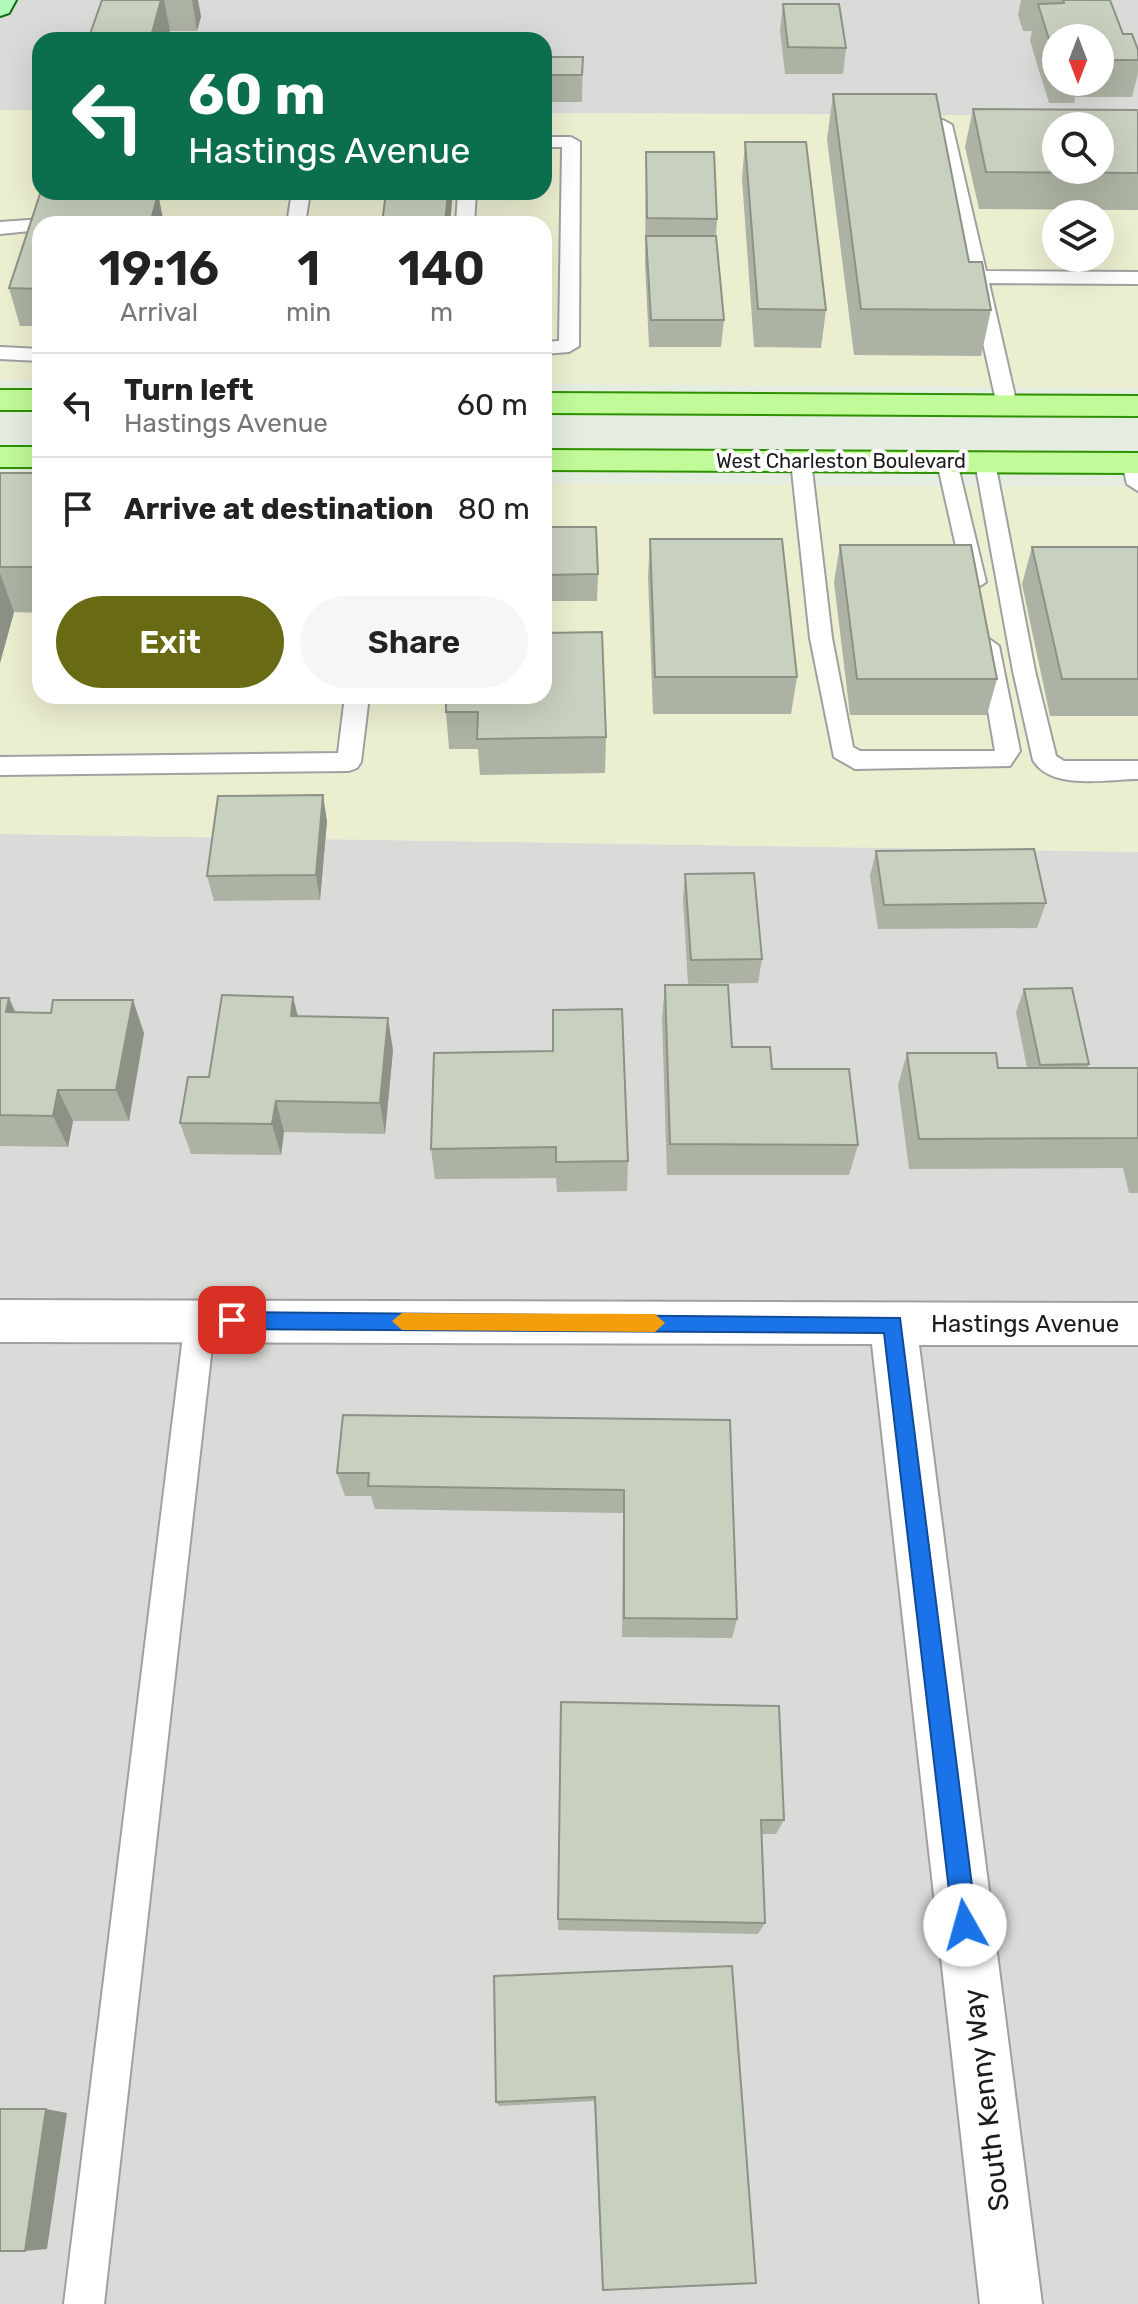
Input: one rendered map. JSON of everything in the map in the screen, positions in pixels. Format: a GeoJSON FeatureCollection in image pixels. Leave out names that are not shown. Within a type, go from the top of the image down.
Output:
{"type":"FeatureCollection","features":[{"type":"Feature","properties":{"kind":"main road"},"geometry":{"type":"LineString","coordinates":[[0,400],[32,400]]}},
{"type":"Feature","properties":{"kind":"main road"},"geometry":{"type":"LineString","coordinates":[[552,403],[1138,406]]}},
{"type":"Feature","properties":{"kind":"main road"},"geometry":{"type":"LineString","coordinates":[[0,457],[32,457]]}},
{"type":"Feature","properties":{"kind":"main road","name":"West Charleston Boulevard"},"geometry":{"type":"LineString","coordinates":[[552,460],[985,462],[1136,470]]}},
{"type":"Feature","properties":{"kind":"street"},"geometry":{"type":"LineString","coordinates":[[0,8],[3,0]]}},
{"type":"Feature","properties":{"kind":"street","name":"Hastings Avenue"},"geometry":{"type":"LineString","coordinates":[[0,1321],[1138,1324]]}},
{"type":"Feature","properties":{"kind":"street","name":"South Kenny Way"},"geometry":{"type":"LineString","coordinates":[[893,1325],[1011,2304]]}},
{"type":"Feature","properties":{"kind":"lane"},"geometry":{"type":"LineString","coordinates":[[943,125],[1007,405]]}},
{"type":"Feature","properties":{"kind":"lane"},"geometry":{"type":"LineString","coordinates":[[552,142],[571,142],[569,346],[552,347]]}},
{"type":"Feature","properties":{"kind":"lane"},"geometry":{"type":"LineString","coordinates":[[0,228],[32,225]]}},
{"type":"Feature","properties":{"kind":"lane"},"geometry":{"type":"LineString","coordinates":[[976,277],[1138,278]]}},
{"type":"Feature","properties":{"kind":"lane"},"geometry":{"type":"LineString","coordinates":[[0,353],[32,355]]}},
{"type":"Feature","properties":{"kind":"lane"},"geometry":{"type":"LineString","coordinates":[[801,461],[821,638],[842,751],[855,760],[1002,760],[1008,751],[983,618],[947,462]]}},
{"type":"Feature","properties":{"kind":"lane"},"geometry":{"type":"LineString","coordinates":[[985,462],[1021,657],[1045,760],[1059,770],[1138,770]]}},
{"type":"Feature","properties":{"kind":"lane"},"geometry":{"type":"LineString","coordinates":[[0,766],[349,762],[356,704]]}},
{"type":"Feature","properties":{"kind":"lane"},"geometry":{"type":"LineString","coordinates":[[84,2304],[200,1320]]}},
{"type":"Feature","properties":{"kind":"shaded area"},"geometry":{"type":"Polygon","coordinates":[[[0,0],[1138,0],[1138,116],[1114,116],[1114,112],[1042,112],[1042,116],[552,113],[552,32],[32,32],[32,110],[0,110],[0,0]]]}},
{"type":"Feature","properties":{"kind":"shaded area"},"geometry":{"type":"Polygon","coordinates":[[[0,110],[32,110],[32,200],[552,200],[552,113],[1042,116],[1042,184],[1114,184],[1114,116],[1138,116],[1138,388],[552,384],[552,216],[32,216],[32,381],[0,380],[0,110]]]}},
{"type":"Feature","properties":{"kind":"shaded area"},"geometry":{"type":"Polygon","coordinates":[[[0,481],[32,481],[32,704],[552,704],[552,484],[1138,487],[1138,852],[0,834],[0,481]]]}},
{"type":"Feature","properties":{"kind":"shaded area"},"geometry":{"type":"Polygon","coordinates":[[[0,834],[1138,852],[1138,2304],[0,2304],[0,834]]]}},
{"type":"Feature","properties":{"kind":"building"},"geometry":{"type":"Polygon","coordinates":[[[102,0],[161,0],[152,32],[91,32],[102,0]]]}},
{"type":"Feature","properties":{"kind":"building"},"geometry":{"type":"Polygon","coordinates":[[[1063,0],[1110,0],[1123,34],[1132,34],[1138,60],[1114,60],[1114,24],[1044,24],[1038,4],[1064,3],[1063,0]]]}},
{"type":"Feature","properties":{"kind":"building"},"geometry":{"type":"Polygon","coordinates":[[[783,4],[839,4],[846,48],[788,47],[783,4]]]}},
{"type":"Feature","properties":{"kind":"building"},"geometry":{"type":"Polygon","coordinates":[[[552,57],[583,57],[582,75],[552,75],[552,57]]]}},
{"type":"Feature","properties":{"kind":"building"},"geometry":{"type":"Polygon","coordinates":[[[833,94],[936,94],[969,262],[982,262],[991,310],[861,309],[833,94]]]}},
{"type":"Feature","properties":{"kind":"building"},"geometry":{"type":"Polygon","coordinates":[[[973,109],[1138,110],[1138,173],[1114,173],[1114,112],[1042,112],[1042,172],[986,172],[973,109]]]}},
{"type":"Feature","properties":{"kind":"building"},"geometry":{"type":"Polygon","coordinates":[[[745,142],[806,142],[826,310],[758,309],[745,142]]]}},
{"type":"Feature","properties":{"kind":"building"},"geometry":{"type":"Polygon","coordinates":[[[646,152],[714,152],[717,219],[647,218],[646,152]]]}},
{"type":"Feature","properties":{"kind":"building"},"geometry":{"type":"Polygon","coordinates":[[[38,200],[156,200],[152,216],[33,216],[38,200]]]}},
{"type":"Feature","properties":{"kind":"building"},"geometry":{"type":"Polygon","coordinates":[[[385,200],[447,200],[446,216],[383,216],[385,200]]]}},
{"type":"Feature","properties":{"kind":"building"},"geometry":{"type":"Polygon","coordinates":[[[32,218],[32,289],[9,288],[32,218]]]}},
{"type":"Feature","properties":{"kind":"building"},"geometry":{"type":"Polygon","coordinates":[[[646,236],[716,236],[724,320],[651,320],[646,236]]]}},
{"type":"Feature","properties":{"kind":"building"},"geometry":{"type":"Polygon","coordinates":[[[0,473],[32,473],[32,567],[0,567],[0,473]]]}},
{"type":"Feature","properties":{"kind":"building"},"geometry":{"type":"Polygon","coordinates":[[[552,527],[596,527],[598,574],[552,575],[552,527]]]}},
{"type":"Feature","properties":{"kind":"building"},"geometry":{"type":"Polygon","coordinates":[[[650,539],[782,539],[797,677],[655,677],[650,539]]]}},
{"type":"Feature","properties":{"kind":"building"},"geometry":{"type":"Polygon","coordinates":[[[840,545],[971,545],[997,679],[857,679],[840,545]]]}},
{"type":"Feature","properties":{"kind":"building"},"geometry":{"type":"Polygon","coordinates":[[[1032,547],[1138,547],[1138,679],[1062,679],[1032,547]]]}},
{"type":"Feature","properties":{"kind":"building"},"geometry":{"type":"Polygon","coordinates":[[[602,632],[606,737],[477,739],[478,712],[446,712],[446,704],[552,704],[552,633],[602,632]]]}},
{"type":"Feature","properties":{"kind":"building"},"geometry":{"type":"Polygon","coordinates":[[[323,795],[316,875],[207,876],[218,796],[323,795]]]}},
{"type":"Feature","properties":{"kind":"building"},"geometry":{"type":"Polygon","coordinates":[[[1034,849],[1046,903],[884,905],[876,851],[1034,849]]]}},
{"type":"Feature","properties":{"kind":"building"},"geometry":{"type":"Polygon","coordinates":[[[754,873],[762,959],[691,960],[685,874],[754,873]]]}},
{"type":"Feature","properties":{"kind":"building"},"geometry":{"type":"Polygon","coordinates":[[[665,985],[728,985],[732,1047],[770,1047],[772,1069],[849,1069],[858,1145],[670,1144],[665,985]]]}},
{"type":"Feature","properties":{"kind":"building"},"geometry":{"type":"Polygon","coordinates":[[[1072,988],[1089,1064],[1040,1065],[1024,989],[1072,988]]]}},
{"type":"Feature","properties":{"kind":"building"},"geometry":{"type":"Polygon","coordinates":[[[222,995],[293,997],[291,1016],[388,1018],[380,1103],[276,1101],[272,1124],[180,1123],[188,1077],[209,1077],[222,995]]]}},
{"type":"Feature","properties":{"kind":"building"},"geometry":{"type":"Polygon","coordinates":[[[0,998],[9,998],[6,1012],[51,1013],[53,1000],[133,1000],[116,1090],[58,1090],[53,1116],[0,1115],[0,998]]]}},
{"type":"Feature","properties":{"kind":"building"},"geometry":{"type":"Polygon","coordinates":[[[622,1009],[628,1161],[556,1162],[556,1147],[431,1149],[434,1053],[553,1051],[553,1010],[622,1009]]]}},
{"type":"Feature","properties":{"kind":"building"},"geometry":{"type":"Polygon","coordinates":[[[907,1053],[996,1053],[998,1068],[1138,1068],[1138,1138],[919,1139],[907,1053]]]}},
{"type":"Feature","properties":{"kind":"building"},"geometry":{"type":"Polygon","coordinates":[[[343,1415],[730,1420],[737,1619],[624,1618],[624,1490],[368,1486],[369,1473],[337,1473],[343,1415]]]}},
{"type":"Feature","properties":{"kind":"building"},"geometry":{"type":"Polygon","coordinates":[[[561,1702],[779,1706],[784,1820],[761,1820],[765,1923],[558,1919],[561,1702]]]}},
{"type":"Feature","properties":{"kind":"building"},"geometry":{"type":"Polygon","coordinates":[[[732,1966],[756,2283],[603,2290],[595,2097],[496,2102],[494,1976],[732,1966]]]}},
{"type":"Feature","properties":{"kind":"building"},"geometry":{"type":"Polygon","coordinates":[[[0,2109],[46,2109],[25,2251],[0,2251],[0,2109]]]}},
{"type":"Feature","properties":{"kind":"slow traffic"},"geometry":{"type":"LineString","coordinates":[[402,1321],[655,1323]]}},
{"type":"Feature","properties":{"kind":"route"},"geometry":{"type":"LineString","coordinates":[[232,1320],[893,1325],[965,1925]]}}]}
